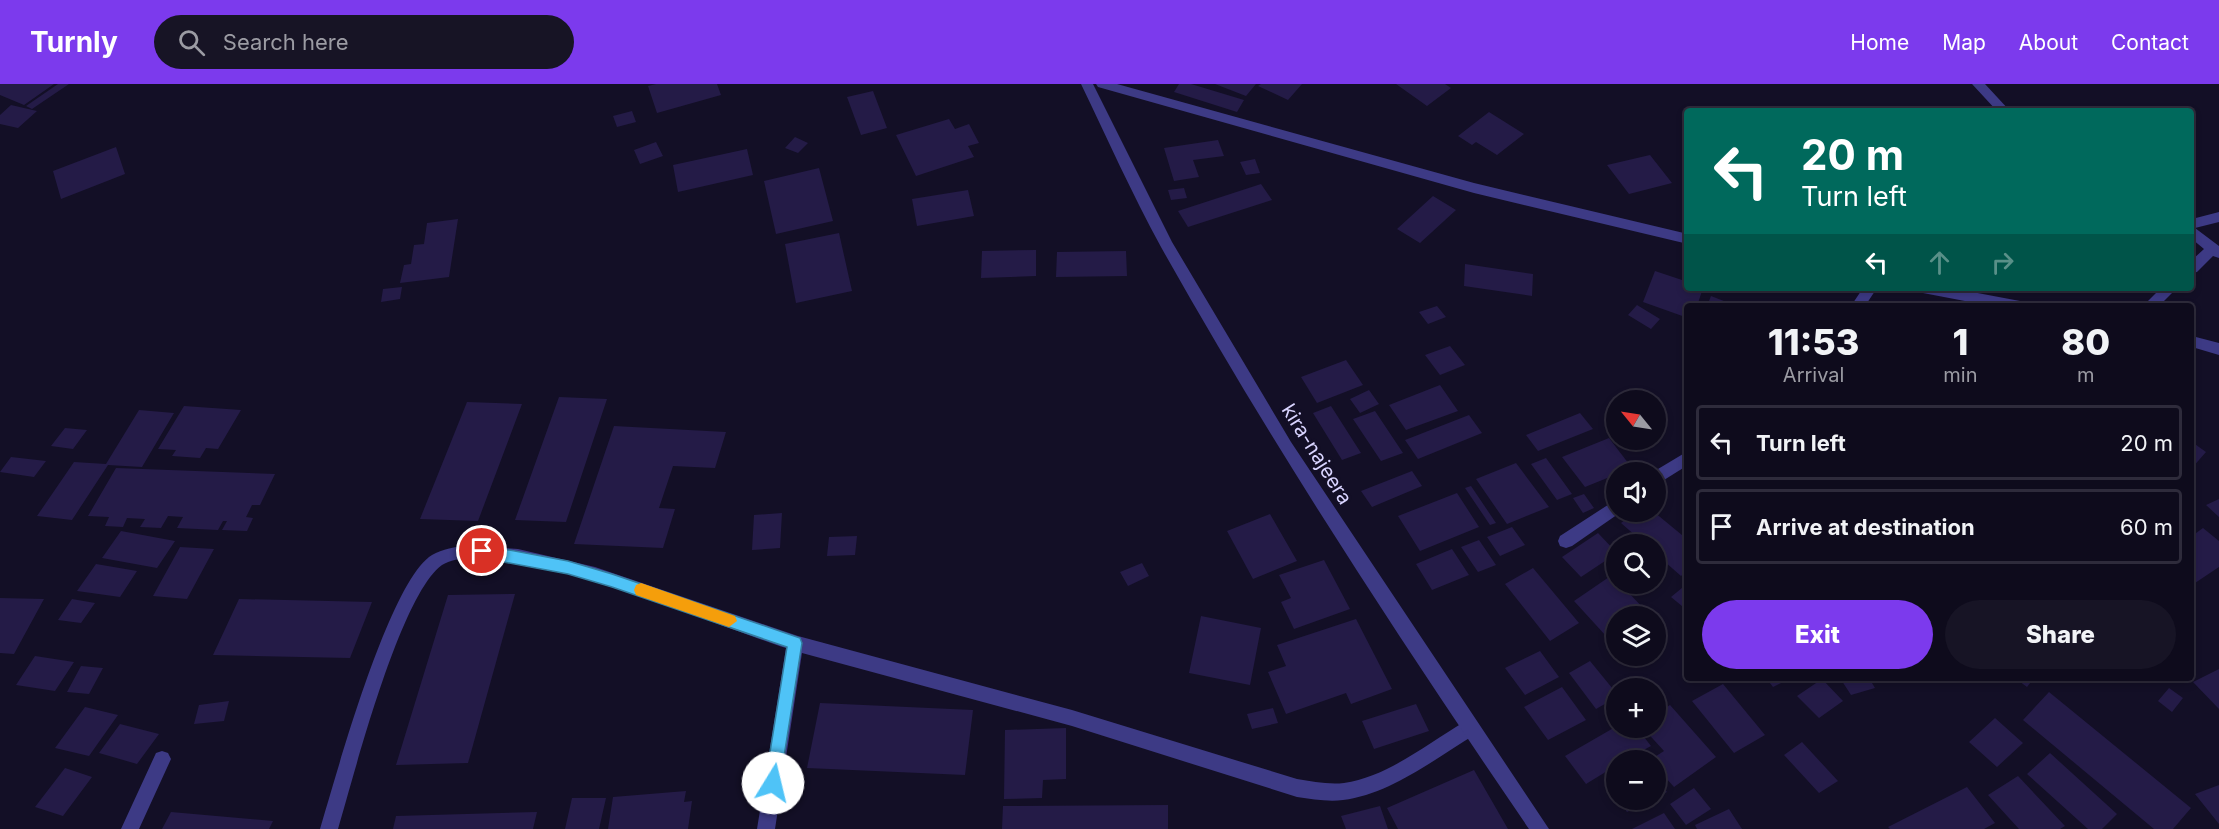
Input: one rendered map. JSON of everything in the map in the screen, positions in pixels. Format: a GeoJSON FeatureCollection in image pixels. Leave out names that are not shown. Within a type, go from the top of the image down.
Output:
{"type":"FeatureCollection","features":[{"type":"Feature","properties":{"kind":"street","name":"kira-najeera"},"geometry":{"type":"LineString","coordinates":[[1087,84],[1166,244],[1280,436],[1470,728],[1540,829]]}},
{"type":"Feature","properties":{"kind":"street"},"geometry":{"type":"LineString","coordinates":[[1102,84],[1474,188],[1684,238]]}},
{"type":"Feature","properties":{"kind":"street"},"geometry":{"type":"LineString","coordinates":[[1978,84],[2001,108]]}},
{"type":"Feature","properties":{"kind":"street"},"geometry":{"type":"LineString","coordinates":[[2194,223],[2219,217]]}},
{"type":"Feature","properties":{"kind":"street"},"geometry":{"type":"LineString","coordinates":[[2194,234],[2216,251],[2194,267]]}},
{"type":"Feature","properties":{"kind":"street"},"geometry":{"type":"LineString","coordinates":[[1939,291],[2004,303]]}},
{"type":"Feature","properties":{"kind":"street"},"geometry":{"type":"LineString","coordinates":[[2153,303],[2167,291]]}},
{"type":"Feature","properties":{"kind":"street"},"geometry":{"type":"LineString","coordinates":[[2194,343],[2219,349]]}},
{"type":"Feature","properties":{"kind":"street"},"geometry":{"type":"LineString","coordinates":[[1666,472],[1684,460]]}},
{"type":"Feature","properties":{"kind":"street"},"geometry":{"type":"LineString","coordinates":[[1566,541],[1606,514]]}},
{"type":"Feature","properties":{"kind":"street"},"geometry":{"type":"LineString","coordinates":[[329,829],[359,730],[404,604],[419,578],[435,561],[458,553],[482,551],[568,567],[795,643],[1040,709],[1297,788],[1323,792],[1350,791],[1377,780],[1470,728]]}},
{"type":"Feature","properties":{"kind":"street"},"geometry":{"type":"LineString","coordinates":[[766,829],[795,643]]}},
{"type":"Feature","properties":{"kind":"street"},"geometry":{"type":"LineString","coordinates":[[130,829],[162,759]]}},
{"type":"Feature","properties":{"kind":"building"},"geometry":{"type":"Polygon","coordinates":[[[0,84],[54,84],[24,105],[0,95],[0,84]]]}},
{"type":"Feature","properties":{"kind":"building"},"geometry":{"type":"Polygon","coordinates":[[[58,84],[69,84],[32,109],[26,106],[58,84]]]}},
{"type":"Feature","properties":{"kind":"building"},"geometry":{"type":"Polygon","coordinates":[[[717,84],[721,95],[657,113],[648,86],[717,84]]]}},
{"type":"Feature","properties":{"kind":"building"},"geometry":{"type":"Polygon","coordinates":[[[1179,84],[1191,84],[1244,100],[1237,112],[1174,92],[1179,84]]]}},
{"type":"Feature","properties":{"kind":"building"},"geometry":{"type":"Polygon","coordinates":[[[1215,84],[1256,84],[1246,96],[1215,84]]]}},
{"type":"Feature","properties":{"kind":"building"},"geometry":{"type":"Polygon","coordinates":[[[1261,84],[1302,84],[1288,100],[1258,86],[1261,84]]]}},
{"type":"Feature","properties":{"kind":"building"},"geometry":{"type":"Polygon","coordinates":[[[1396,84],[1445,84],[1451,88],[1427,106],[1396,84]]]}},
{"type":"Feature","properties":{"kind":"building"},"geometry":{"type":"Polygon","coordinates":[[[873,91],[887,128],[861,135],[847,97],[873,91]]]}},
{"type":"Feature","properties":{"kind":"building"},"geometry":{"type":"Polygon","coordinates":[[[11,105],[37,111],[18,128],[0,124],[0,115],[11,105]]]}},
{"type":"Feature","properties":{"kind":"building"},"geometry":{"type":"Polygon","coordinates":[[[632,111],[636,122],[617,127],[613,116],[632,111]]]}},
{"type":"Feature","properties":{"kind":"building"},"geometry":{"type":"Polygon","coordinates":[[[1489,112],[1524,134],[1497,155],[1476,142],[1472,145],[1458,136],[1489,112]]]}},
{"type":"Feature","properties":{"kind":"building"},"geometry":{"type":"Polygon","coordinates":[[[949,119],[955,129],[969,124],[979,143],[968,146],[974,157],[916,176],[896,135],[949,119]]]}},
{"type":"Feature","properties":{"kind":"building"},"geometry":{"type":"Polygon","coordinates":[[[795,137],[808,143],[798,153],[785,148],[795,137]]]}},
{"type":"Feature","properties":{"kind":"building"},"geometry":{"type":"Polygon","coordinates":[[[1218,140],[1224,156],[1193,160],[1199,177],[1174,181],[1164,148],[1218,140]]]}},
{"type":"Feature","properties":{"kind":"building"},"geometry":{"type":"Polygon","coordinates":[[[656,142],[663,156],[640,164],[634,150],[656,142]]]}},
{"type":"Feature","properties":{"kind":"building"},"geometry":{"type":"Polygon","coordinates":[[[116,147],[125,174],[61,199],[53,171],[116,147]]]}},
{"type":"Feature","properties":{"kind":"building"},"geometry":{"type":"Polygon","coordinates":[[[747,149],[753,175],[678,192],[673,165],[747,149]]]}},
{"type":"Feature","properties":{"kind":"building"},"geometry":{"type":"Polygon","coordinates":[[[1650,155],[1672,183],[1629,194],[1607,165],[1650,155]]]}},
{"type":"Feature","properties":{"kind":"building"},"geometry":{"type":"Polygon","coordinates":[[[1255,159],[1260,173],[1246,175],[1240,162],[1255,159]]]}},
{"type":"Feature","properties":{"kind":"building"},"geometry":{"type":"Polygon","coordinates":[[[819,168],[833,221],[776,234],[764,181],[819,168]]]}},
{"type":"Feature","properties":{"kind":"building"},"geometry":{"type":"Polygon","coordinates":[[[1261,184],[1272,200],[1188,227],[1178,211],[1261,184]]]}},
{"type":"Feature","properties":{"kind":"building"},"geometry":{"type":"Polygon","coordinates":[[[1184,188],[1187,198],[1171,200],[1168,190],[1184,188]]]}},
{"type":"Feature","properties":{"kind":"building"},"geometry":{"type":"Polygon","coordinates":[[[968,190],[974,216],[917,226],[912,199],[968,190]]]}},
{"type":"Feature","properties":{"kind":"building"},"geometry":{"type":"Polygon","coordinates":[[[1433,196],[1456,210],[1420,243],[1397,229],[1433,196]]]}},
{"type":"Feature","properties":{"kind":"building"},"geometry":{"type":"Polygon","coordinates":[[[458,219],[449,277],[400,283],[404,265],[411,264],[414,245],[424,244],[427,223],[458,219]]]}},
{"type":"Feature","properties":{"kind":"building"},"geometry":{"type":"Polygon","coordinates":[[[839,233],[852,291],[796,303],[785,244],[839,233]]]}},
{"type":"Feature","properties":{"kind":"building"},"geometry":{"type":"Polygon","coordinates":[[[1036,250],[1036,276],[981,278],[982,251],[1036,250]]]}},
{"type":"Feature","properties":{"kind":"building"},"geometry":{"type":"Polygon","coordinates":[[[1126,251],[1127,276],[1056,277],[1057,252],[1126,251]]]}},
{"type":"Feature","properties":{"kind":"building"},"geometry":{"type":"Polygon","coordinates":[[[1465,264],[1533,274],[1532,296],[1464,286],[1465,264]]]}},
{"type":"Feature","properties":{"kind":"building"},"geometry":{"type":"Polygon","coordinates":[[[1655,271],[1684,281],[1684,291],[1702,291],[1698,303],[1684,303],[1684,317],[1643,302],[1655,271]]]}},
{"type":"Feature","properties":{"kind":"building"},"geometry":{"type":"Polygon","coordinates":[[[402,287],[400,299],[381,302],[383,289],[402,287]]]}},
{"type":"Feature","properties":{"kind":"building"},"geometry":{"type":"Polygon","coordinates":[[[1711,296],[1729,303],[1708,303],[1711,296]]]}},
{"type":"Feature","properties":{"kind":"building"},"geometry":{"type":"Polygon","coordinates":[[[1637,305],[1660,319],[1651,329],[1628,315],[1637,305]]]}},
{"type":"Feature","properties":{"kind":"building"},"geometry":{"type":"Polygon","coordinates":[[[1437,306],[1446,317],[1428,324],[1419,312],[1437,306]]]}},
{"type":"Feature","properties":{"kind":"building"},"geometry":{"type":"Polygon","coordinates":[[[1450,346],[1465,365],[1440,375],[1425,355],[1450,346]]]}},
{"type":"Feature","properties":{"kind":"building"},"geometry":{"type":"Polygon","coordinates":[[[1346,360],[1363,385],[1317,403],[1301,377],[1346,360]]]}},
{"type":"Feature","properties":{"kind":"building"},"geometry":{"type":"Polygon","coordinates":[[[1440,385],[1458,411],[1406,430],[1389,405],[1440,385]]]}},
{"type":"Feature","properties":{"kind":"building"},"geometry":{"type":"Polygon","coordinates":[[[1369,390],[1379,404],[1360,413],[1350,399],[1369,390]]]}},
{"type":"Feature","properties":{"kind":"building"},"geometry":{"type":"Polygon","coordinates":[[[559,397],[607,399],[566,522],[515,520],[559,397]]]}},
{"type":"Feature","properties":{"kind":"building"},"geometry":{"type":"Polygon","coordinates":[[[467,402],[522,404],[478,521],[420,519],[467,402]]]}},
{"type":"Feature","properties":{"kind":"building"},"geometry":{"type":"Polygon","coordinates":[[[184,406],[241,410],[218,449],[206,448],[200,458],[172,456],[176,450],[158,449],[184,406]]]}},
{"type":"Feature","properties":{"kind":"building"},"geometry":{"type":"Polygon","coordinates":[[[1331,406],[1361,453],[1342,460],[1313,413],[1331,406]]]}},
{"type":"Feature","properties":{"kind":"building"},"geometry":{"type":"Polygon","coordinates":[[[139,410],[174,413],[142,467],[108,465],[72,520],[37,516],[74,462],[106,464],[139,410]]]}},
{"type":"Feature","properties":{"kind":"building"},"geometry":{"type":"Polygon","coordinates":[[[1375,411],[1403,453],[1381,461],[1353,419],[1375,411]]]}},
{"type":"Feature","properties":{"kind":"building"},"geometry":{"type":"Polygon","coordinates":[[[1580,413],[1593,429],[1538,451],[1526,435],[1580,413]]]}},
{"type":"Feature","properties":{"kind":"building"},"geometry":{"type":"Polygon","coordinates":[[[1469,415],[1482,433],[1418,459],[1405,440],[1469,415]]]}},
{"type":"Feature","properties":{"kind":"building"},"geometry":{"type":"Polygon","coordinates":[[[614,426],[726,432],[715,468],[673,466],[659,508],[675,509],[663,548],[574,544],[614,426]]]}},
{"type":"Feature","properties":{"kind":"building"},"geometry":{"type":"Polygon","coordinates":[[[65,428],[87,430],[73,449],[51,446],[65,428]]]}},
{"type":"Feature","properties":{"kind":"building"},"geometry":{"type":"Polygon","coordinates":[[[1606,439],[1606,450],[1618,450],[1627,462],[1606,462],[1606,479],[1585,487],[1562,457],[1606,439]]]}},
{"type":"Feature","properties":{"kind":"building"},"geometry":{"type":"Polygon","coordinates":[[[2194,443],[2206,452],[2194,466],[2194,443]]]}},
{"type":"Feature","properties":{"kind":"building"},"geometry":{"type":"Polygon","coordinates":[[[11,457],[46,461],[34,477],[0,472],[11,457]]]}},
{"type":"Feature","properties":{"kind":"building"},"geometry":{"type":"Polygon","coordinates":[[[1546,458],[1572,494],[1557,500],[1531,464],[1546,458]]]}},
{"type":"Feature","properties":{"kind":"building"},"geometry":{"type":"Polygon","coordinates":[[[1516,463],[1549,507],[1507,524],[1476,479],[1516,463]]]}},
{"type":"Feature","properties":{"kind":"building"},"geometry":{"type":"Polygon","coordinates":[[[116,468],[275,474],[260,505],[252,505],[246,517],[253,518],[247,531],[222,530],[227,521],[223,521],[218,530],[177,528],[183,517],[168,516],[161,528],[140,527],[145,519],[127,518],[123,527],[105,526],[109,517],[88,516],[116,468]]]}},
{"type":"Feature","properties":{"kind":"building"},"geometry":{"type":"Polygon","coordinates":[[[1412,471],[1422,486],[1372,507],[1361,491],[1412,471]]]}},
{"type":"Feature","properties":{"kind":"building"},"geometry":{"type":"Polygon","coordinates":[[[1471,486],[1496,523],[1490,525],[1465,488],[1471,486]]]}},
{"type":"Feature","properties":{"kind":"building"},"geometry":{"type":"Polygon","coordinates":[[[1457,493],[1479,527],[1420,551],[1398,516],[1457,493]]]}},
{"type":"Feature","properties":{"kind":"building"},"geometry":{"type":"Polygon","coordinates":[[[1584,494],[1594,508],[1583,513],[1573,498],[1584,494]]]}},
{"type":"Feature","properties":{"kind":"building"},"geometry":{"type":"Polygon","coordinates":[[[2219,499],[2219,517],[2206,505],[2219,499]]]}},
{"type":"Feature","properties":{"kind":"building"},"geometry":{"type":"Polygon","coordinates":[[[782,513],[780,548],[752,550],[754,515],[782,513]]]}},
{"type":"Feature","properties":{"kind":"building"},"geometry":{"type":"Polygon","coordinates":[[[1270,514],[1297,561],[1253,579],[1227,531],[1270,514]]]}},
{"type":"Feature","properties":{"kind":"building"},"geometry":{"type":"Polygon","coordinates":[[[1666,522],[1684,537],[1684,573],[1681,576],[1666,563],[1666,534],[1634,534],[1621,523],[1666,522]]]}},
{"type":"Feature","properties":{"kind":"building"},"geometry":{"type":"Polygon","coordinates":[[[1512,527],[1525,545],[1500,556],[1487,537],[1512,527]]]}},
{"type":"Feature","properties":{"kind":"building"},"geometry":{"type":"Polygon","coordinates":[[[2203,528],[2219,541],[2219,567],[2194,584],[2194,535],[2203,528]]]}},
{"type":"Feature","properties":{"kind":"building"},"geometry":{"type":"Polygon","coordinates":[[[121,531],[175,541],[157,568],[102,558],[121,531]]]}},
{"type":"Feature","properties":{"kind":"building"},"geometry":{"type":"Polygon","coordinates":[[[1598,533],[1606,541],[1606,560],[1581,577],[1562,557],[1598,533]]]}},
{"type":"Feature","properties":{"kind":"building"},"geometry":{"type":"Polygon","coordinates":[[[857,536],[855,555],[827,556],[829,537],[857,536]]]}},
{"type":"Feature","properties":{"kind":"building"},"geometry":{"type":"Polygon","coordinates":[[[1479,540],[1496,565],[1478,572],[1461,547],[1479,540]]]}},
{"type":"Feature","properties":{"kind":"building"},"geometry":{"type":"Polygon","coordinates":[[[180,547],[214,549],[187,599],[153,596],[180,547]]]}},
{"type":"Feature","properties":{"kind":"building"},"geometry":{"type":"Polygon","coordinates":[[[1452,549],[1469,575],[1432,590],[1416,564],[1452,549]]]}},
{"type":"Feature","properties":{"kind":"building"},"geometry":{"type":"Polygon","coordinates":[[[1324,560],[1350,609],[1294,629],[1281,602],[1291,598],[1279,575],[1324,560]]]}},
{"type":"Feature","properties":{"kind":"building"},"geometry":{"type":"Polygon","coordinates":[[[1142,563],[1149,576],[1128,586],[1120,572],[1142,563]]]}},
{"type":"Feature","properties":{"kind":"building"},"geometry":{"type":"Polygon","coordinates":[[[96,564],[137,571],[120,597],[77,591],[96,564]]]}},
{"type":"Feature","properties":{"kind":"building"},"geometry":{"type":"Polygon","coordinates":[[[1533,568],[1579,623],[1550,641],[1505,584],[1533,568]]]}},
{"type":"Feature","properties":{"kind":"building"},"geometry":{"type":"Polygon","coordinates":[[[1606,579],[1606,594],[1630,594],[1641,606],[1606,606],[1606,636],[1574,601],[1606,579]]]}},
{"type":"Feature","properties":{"kind":"building"},"geometry":{"type":"Polygon","coordinates":[[[1684,586],[1684,608],[1671,597],[1684,586]]]}},
{"type":"Feature","properties":{"kind":"building"},"geometry":{"type":"Polygon","coordinates":[[[515,594],[468,763],[396,765],[448,595],[515,594]]]}},
{"type":"Feature","properties":{"kind":"building"},"geometry":{"type":"Polygon","coordinates":[[[0,598],[44,599],[14,654],[0,653],[0,598]]]}},
{"type":"Feature","properties":{"kind":"building"},"geometry":{"type":"Polygon","coordinates":[[[72,599],[95,603],[81,623],[58,620],[72,599]]]}},
{"type":"Feature","properties":{"kind":"building"},"geometry":{"type":"Polygon","coordinates":[[[239,599],[372,602],[350,658],[213,655],[239,599]]]}},
{"type":"Feature","properties":{"kind":"building"},"geometry":{"type":"Polygon","coordinates":[[[1201,616],[1261,628],[1250,685],[1189,673],[1201,616]]]}},
{"type":"Feature","properties":{"kind":"building"},"geometry":{"type":"Polygon","coordinates":[[[1356,619],[1392,689],[1351,704],[1346,693],[1286,714],[1268,672],[1286,666],[1277,645],[1356,619]]]}},
{"type":"Feature","properties":{"kind":"building"},"geometry":{"type":"Polygon","coordinates":[[[1540,651],[1559,677],[1525,695],[1505,668],[1540,651]]]}},
{"type":"Feature","properties":{"kind":"building"},"geometry":{"type":"Polygon","coordinates":[[[35,656],[74,662],[55,691],[16,685],[35,656]]]}},
{"type":"Feature","properties":{"kind":"building"},"geometry":{"type":"Polygon","coordinates":[[[1590,661],[1606,681],[1606,703],[1596,709],[1569,673],[1590,661]]]}},
{"type":"Feature","properties":{"kind":"building"},"geometry":{"type":"Polygon","coordinates":[[[81,666],[103,668],[89,694],[67,692],[81,666]]]}},
{"type":"Feature","properties":{"kind":"building"},"geometry":{"type":"Polygon","coordinates":[[[2219,669],[2219,709],[2193,682],[2219,669]]]}},
{"type":"Feature","properties":{"kind":"building"},"geometry":{"type":"Polygon","coordinates":[[[1768,681],[1785,681],[1773,687],[1768,681]]]}},
{"type":"Feature","properties":{"kind":"building"},"geometry":{"type":"Polygon","coordinates":[[[1819,681],[1824,681],[1843,701],[1819,718],[1797,696],[1819,681]]]}},
{"type":"Feature","properties":{"kind":"building"},"geometry":{"type":"Polygon","coordinates":[[[1842,681],[1871,681],[1875,688],[1851,695],[1842,681]]]}},
{"type":"Feature","properties":{"kind":"building"},"geometry":{"type":"Polygon","coordinates":[[[2019,681],[2032,681],[2027,687],[2019,681]]]}},
{"type":"Feature","properties":{"kind":"building"},"geometry":{"type":"Polygon","coordinates":[[[1723,684],[1765,735],[1734,753],[1692,701],[1723,684]]]}},
{"type":"Feature","properties":{"kind":"building"},"geometry":{"type":"Polygon","coordinates":[[[1562,687],[1586,720],[1548,740],[1524,707],[1562,687]]]}},
{"type":"Feature","properties":{"kind":"building"},"geometry":{"type":"Polygon","coordinates":[[[2169,688],[2183,698],[2172,712],[2158,701],[2169,688]]]}},
{"type":"Feature","properties":{"kind":"building"},"geometry":{"type":"Polygon","coordinates":[[[2049,692],[2191,808],[2173,829],[2154,829],[2023,720],[2049,692]]]}},
{"type":"Feature","properties":{"kind":"building"},"geometry":{"type":"Polygon","coordinates":[[[229,701],[224,721],[194,724],[199,705],[229,701]]]}},
{"type":"Feature","properties":{"kind":"building"},"geometry":{"type":"Polygon","coordinates":[[[820,703],[973,710],[965,775],[807,768],[820,703]]]}},
{"type":"Feature","properties":{"kind":"building"},"geometry":{"type":"Polygon","coordinates":[[[1416,704],[1429,731],[1374,749],[1362,721],[1416,704]]]}},
{"type":"Feature","properties":{"kind":"building"},"geometry":{"type":"Polygon","coordinates":[[[1670,705],[1716,757],[1674,787],[1666,778],[1666,750],[1663,750],[1652,738],[1666,738],[1666,708],[1670,705]]]}},
{"type":"Feature","properties":{"kind":"building"},"geometry":{"type":"Polygon","coordinates":[[[85,707],[118,715],[89,756],[55,748],[85,707]]]}},
{"type":"Feature","properties":{"kind":"building"},"geometry":{"type":"Polygon","coordinates":[[[1273,708],[1278,723],[1252,729],[1247,714],[1273,708]]]}},
{"type":"Feature","properties":{"kind":"building"},"geometry":{"type":"Polygon","coordinates":[[[1995,718],[2023,743],[1997,767],[1969,742],[1995,718]]]}},
{"type":"Feature","properties":{"kind":"building"},"geometry":{"type":"Polygon","coordinates":[[[120,724],[159,734],[137,764],[99,753],[120,724]]]}},
{"type":"Feature","properties":{"kind":"building"},"geometry":{"type":"Polygon","coordinates":[[[1066,728],[1066,779],[1043,780],[1042,798],[1004,799],[1005,730],[1066,728]]]}},
{"type":"Feature","properties":{"kind":"building"},"geometry":{"type":"Polygon","coordinates":[[[1606,732],[1606,738],[1645,738],[1651,746],[1644,750],[1606,750],[1606,772],[1586,784],[1565,756],[1606,732]]]}},
{"type":"Feature","properties":{"kind":"building"},"geometry":{"type":"Polygon","coordinates":[[[1802,742],[1838,781],[1819,793],[1784,755],[1802,742]]]}},
{"type":"Feature","properties":{"kind":"building"},"geometry":{"type":"Polygon","coordinates":[[[2050,753],[2117,814],[2102,829],[2088,829],[2027,774],[2050,753]]]}},
{"type":"Feature","properties":{"kind":"building"},"geometry":{"type":"Polygon","coordinates":[[[65,768],[92,777],[63,816],[35,807],[65,768]]]}},
{"type":"Feature","properties":{"kind":"building"},"geometry":{"type":"Polygon","coordinates":[[[1474,770],[1508,829],[1398,829],[1387,808],[1474,770]]]}},
{"type":"Feature","properties":{"kind":"building"},"geometry":{"type":"Polygon","coordinates":[[[2018,776],[2065,826],[2060,829],[2019,829],[1988,795],[2018,776]]]}},
{"type":"Feature","properties":{"kind":"building"},"geometry":{"type":"Polygon","coordinates":[[[2219,785],[2219,824],[2195,794],[2219,785]]]}},
{"type":"Feature","properties":{"kind":"building"},"geometry":{"type":"Polygon","coordinates":[[[1967,787],[1995,823],[1984,829],[1890,829],[1888,827],[1967,787]]]}},
{"type":"Feature","properties":{"kind":"building"},"geometry":{"type":"Polygon","coordinates":[[[1694,788],[1711,809],[1686,825],[1670,804],[1694,788]]]}},
{"type":"Feature","properties":{"kind":"building"},"geometry":{"type":"Polygon","coordinates":[[[686,791],[684,802],[692,801],[688,829],[608,829],[613,797],[686,791]]]}},
{"type":"Feature","properties":{"kind":"building"},"geometry":{"type":"Polygon","coordinates":[[[572,798],[606,798],[599,829],[565,829],[572,798]]]}},
{"type":"Feature","properties":{"kind":"building"},"geometry":{"type":"Polygon","coordinates":[[[1168,805],[1168,829],[1002,829],[1003,806],[1168,805]]]}},
{"type":"Feature","properties":{"kind":"building"},"geometry":{"type":"Polygon","coordinates":[[[1380,806],[1388,829],[1346,829],[1341,816],[1380,806]]]}},
{"type":"Feature","properties":{"kind":"building"},"geometry":{"type":"Polygon","coordinates":[[[1729,809],[1742,829],[1697,829],[1695,825],[1729,809]]]}},
{"type":"Feature","properties":{"kind":"building"},"geometry":{"type":"Polygon","coordinates":[[[171,812],[273,821],[269,829],[162,829],[171,812]]]}},
{"type":"Feature","properties":{"kind":"building"},"geometry":{"type":"Polygon","coordinates":[[[537,812],[533,829],[393,829],[396,816],[537,812]]]}},
{"type":"Feature","properties":{"kind":"building"},"geometry":{"type":"Polygon","coordinates":[[[1664,813],[1675,829],[1632,829],[1664,813]]]}},
{"type":"Feature","properties":{"kind":"slow traffic"},"geometry":{"type":"LineString","coordinates":[[641,590],[729,621]]}},
{"type":"Feature","properties":{"kind":"route"},"geometry":{"type":"LineString","coordinates":[[482,551],[568,567],[795,643],[773,783]]}}]}
